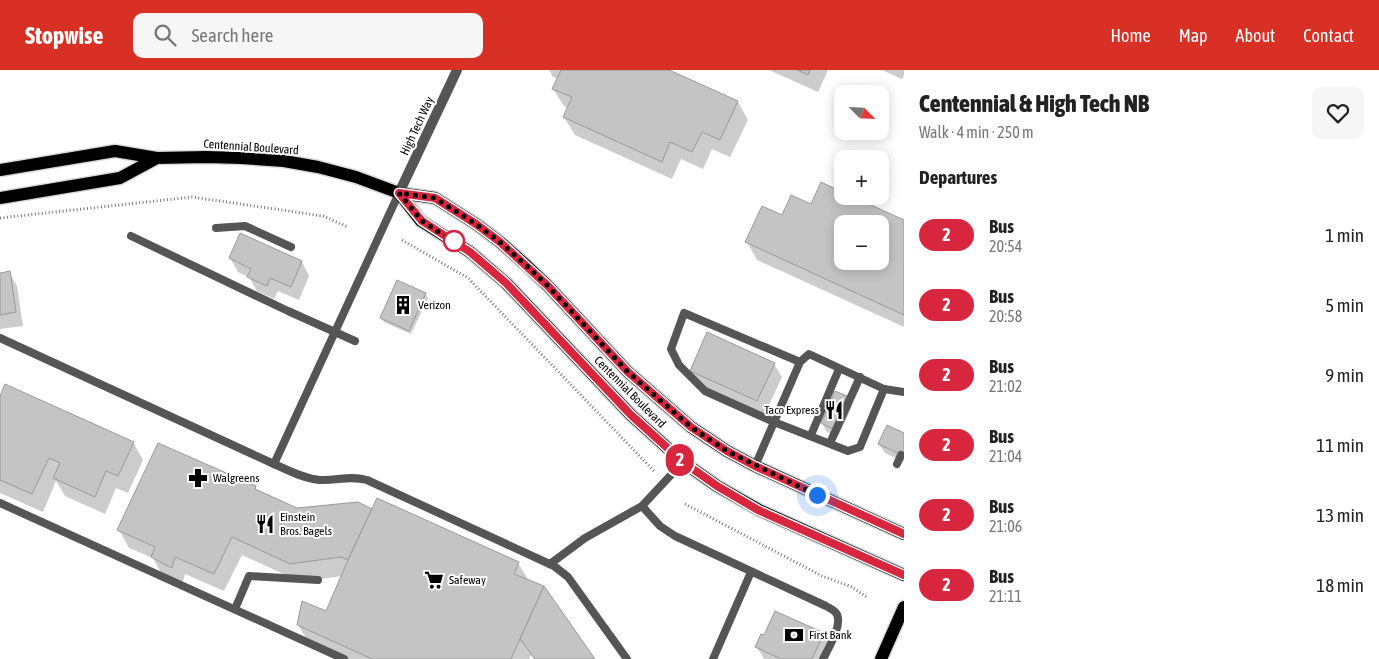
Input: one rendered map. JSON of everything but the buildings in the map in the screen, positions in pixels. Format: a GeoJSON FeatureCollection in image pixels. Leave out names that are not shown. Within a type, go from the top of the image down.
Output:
{"type":"FeatureCollection","features":[{"type":"Feature","properties":{"kind":"main road","name":"Centennial Boulevard"},"geometry":{"type":"LineString","coordinates":[[0,170],[116,151],[157,158],[206,157],[284,161],[318,167],[356,177],[399,193],[435,198],[500,242],[548,286],[628,372],[691,427],[727,451],[755,466],[904,534]]}},
{"type":"Feature","properties":{"kind":"main road","name":"Centennial Boulevard"},"geometry":{"type":"LineString","coordinates":[[0,198],[120,178],[157,158]]}},
{"type":"Feature","properties":{"kind":"main road","name":"Centennial Boulevard"},"geometry":{"type":"LineString","coordinates":[[399,193],[422,221],[470,252],[506,283],[631,415],[683,462],[717,486],[758,510],[904,575]]}},
{"type":"Feature","properties":{"kind":"main road"},"geometry":{"type":"LineString","coordinates":[[881,659],[904,607]]}},
{"type":"Feature","properties":{"kind":"street","name":"High Tech Way"},"geometry":{"type":"LineString","coordinates":[[399,193],[457,70]]}},
{"type":"Feature","properties":{"kind":"lane"},"geometry":{"type":"LineString","coordinates":[[274,464],[399,193]]}},
{"type":"Feature","properties":{"kind":"lane"},"geometry":{"type":"LineString","coordinates":[[216,228],[245,226],[291,247]]}},
{"type":"Feature","properties":{"kind":"lane"},"geometry":{"type":"LineString","coordinates":[[131,236],[355,341]]}},
{"type":"Feature","properties":{"kind":"lane"},"geometry":{"type":"LineString","coordinates":[[800,362],[684,313],[671,350],[679,365],[705,391],[774,422],[848,451],[860,447],[884,389]]}},
{"type":"Feature","properties":{"kind":"lane"},"geometry":{"type":"LineString","coordinates":[[0,338],[274,464],[309,478],[320,480],[356,477],[367,480],[550,564],[568,577],[628,659]]}},
{"type":"Feature","properties":{"kind":"lane"},"geometry":{"type":"LineString","coordinates":[[755,466],[800,362],[809,354],[884,389],[904,392]]}},
{"type":"Feature","properties":{"kind":"lane"},"geometry":{"type":"LineString","coordinates":[[811,436],[839,369]]}},
{"type":"Feature","properties":{"kind":"lane"},"geometry":{"type":"LineString","coordinates":[[830,443],[860,377]]}},
{"type":"Feature","properties":{"kind":"lane"},"geometry":{"type":"LineString","coordinates":[[897,464],[901,455]]}},
{"type":"Feature","properties":{"kind":"lane"},"geometry":{"type":"LineString","coordinates":[[550,564],[585,538],[642,506],[683,462]]}},
{"type":"Feature","properties":{"kind":"lane"},"geometry":{"type":"LineString","coordinates":[[0,503],[344,659]]}},
{"type":"Feature","properties":{"kind":"lane"},"geometry":{"type":"LineString","coordinates":[[642,506],[660,526],[674,536],[826,606],[836,613],[839,621],[823,659]]}},
{"type":"Feature","properties":{"kind":"lane"},"geometry":{"type":"LineString","coordinates":[[712,659],[751,572]]}},
{"type":"Feature","properties":{"kind":"lane"},"geometry":{"type":"LineString","coordinates":[[234,609],[249,576],[318,580]]}},
{"type":"Feature","properties":{"kind":"path"},"geometry":{"type":"LineString","coordinates":[[0,218],[192,197],[323,216],[348,227]]}},
{"type":"Feature","properties":{"kind":"path"},"geometry":{"type":"LineString","coordinates":[[402,240],[468,278],[654,471]]}},
{"type":"Feature","properties":{"kind":"path"},"geometry":{"type":"LineString","coordinates":[[685,504],[822,576],[852,587],[868,598]]}},
{"type":"Feature","properties":{"kind":"bus line","name":"2"},"geometry":{"type":"LineString","coordinates":[[904,534],[755,466],[727,451],[691,427],[628,372],[548,286],[500,242],[435,198],[399,193],[422,221],[470,252],[506,283],[631,415],[683,462],[717,486],[758,510],[904,575]]}},
{"type":"Feature","properties":{"kind":"place","name":"Verizon"},"geometry":{"type":"Point","coordinates":[403,305]}},
{"type":"Feature","properties":{"kind":"place","name":"Taco Express"},"geometry":{"type":"Point","coordinates":[834,410]}},
{"type":"Feature","properties":{"kind":"place","name":"Walgreens"},"geometry":{"type":"Point","coordinates":[198,478]}},
{"type":"Feature","properties":{"kind":"place","name":"Einstein Bros. Bagels"},"geometry":{"type":"Point","coordinates":[265,524]}},
{"type":"Feature","properties":{"kind":"place","name":"Safeway"},"geometry":{"type":"Point","coordinates":[434,580]}},
{"type":"Feature","properties":{"kind":"place","name":"First Bank"},"geometry":{"type":"Point","coordinates":[794,635]}},
{"type":"Feature","properties":{"kind":"route"},"geometry":{"type":"LineString","coordinates":[[454,241],[457,244],[422,221],[399,193],[435,198],[476,224],[527,266],[628,372],[691,427],[727,451],[817,495]]}}]}
